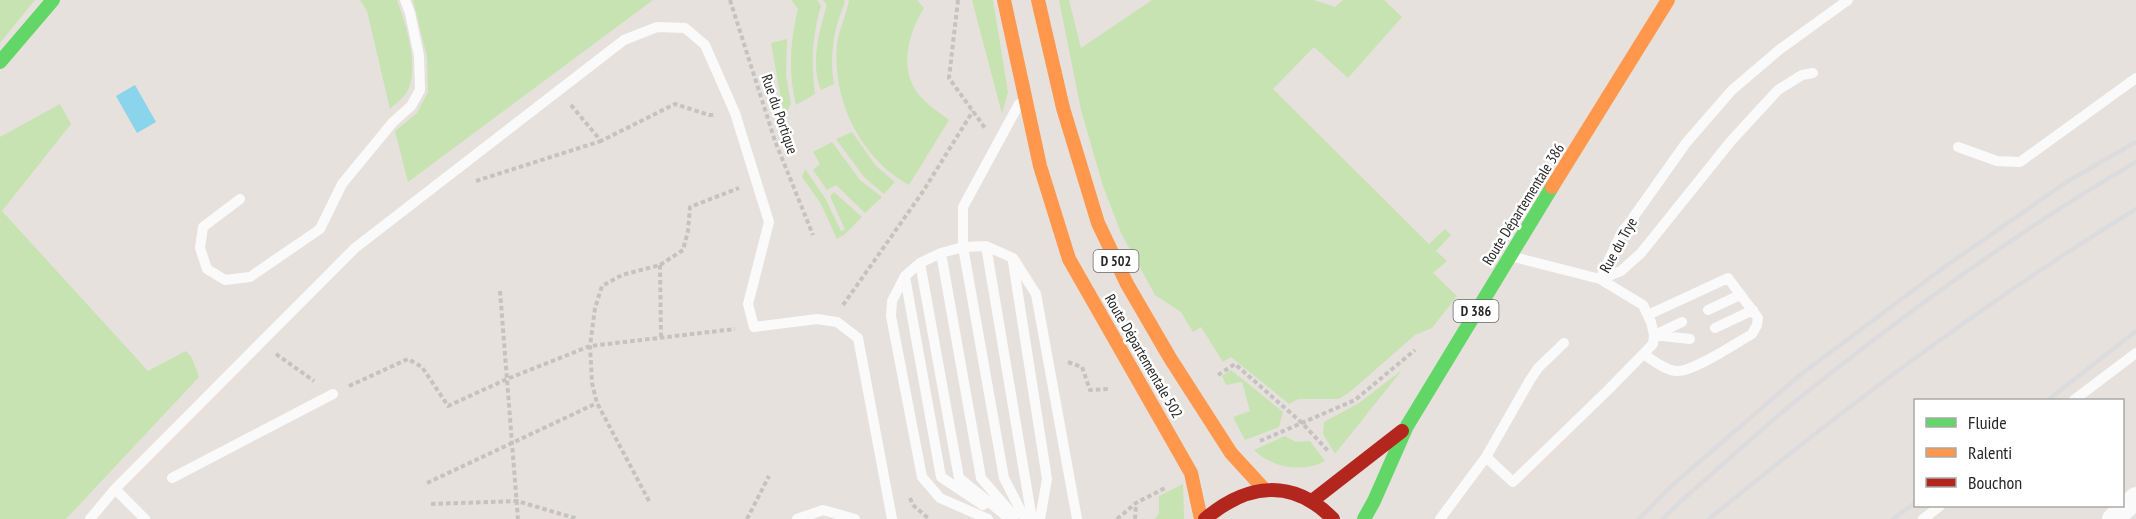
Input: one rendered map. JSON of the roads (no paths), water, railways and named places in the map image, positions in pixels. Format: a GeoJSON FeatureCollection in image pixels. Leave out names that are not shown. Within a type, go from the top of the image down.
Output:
{"type":"FeatureCollection","features":[{"type":"Feature","properties":{"kind":"main road"},"geometry":{"type":"LineString","coordinates":[[0,62],[53,0]]}},
{"type":"Feature","properties":{"kind":"main road","name":"Route Départementale 502"},"geometry":{"type":"LineString","coordinates":[[1004,0],[1040,166],[1069,259],[1191,473],[1203,519]]}},
{"type":"Feature","properties":{"kind":"main road","name":"Route Départementale 502"},"geometry":{"type":"LineString","coordinates":[[1038,0],[1063,108],[1098,223],[1127,284],[1170,358],[1231,453],[1264,489]]}},
{"type":"Feature","properties":{"kind":"main road","name":"Route Départementale 386"},"geometry":{"type":"LineString","coordinates":[[1364,519],[1407,426],[1668,0]]}},
{"type":"Feature","properties":{"kind":"main road","name":"Route Départementale 386"},"geometry":{"type":"LineString","coordinates":[[1312,501],[1407,426]]}},
{"type":"Feature","properties":{"kind":"main road"},"geometry":{"type":"LineString","coordinates":[[1203,519],[1219,505],[1240,494],[1264,489],[1289,492],[1312,501],[1333,519]]}},
{"type":"Feature","properties":{"kind":"street"},"geometry":{"type":"LineString","coordinates":[[2113,519],[2136,498]]}},
{"type":"Feature","properties":{"kind":"lane"},"geometry":{"type":"LineString","coordinates":[[240,199],[203,227],[200,248],[207,269],[225,280],[250,277],[320,229],[342,184],[393,122],[411,106],[420,90],[419,56],[405,0]]}},
{"type":"Feature","properties":{"kind":"lane","name":"Rue du Trye"},"geometry":{"type":"LineString","coordinates":[[1600,279],[1626,227],[1686,143],[1732,90],[1779,50],[1848,0]]}},
{"type":"Feature","properties":{"kind":"lane"},"geometry":{"type":"LineString","coordinates":[[90,519],[115,489],[355,248],[624,39],[657,27],[685,28],[705,45],[735,114],[769,222],[748,304],[754,327],[817,320],[837,322],[858,338],[892,519]]}},
{"type":"Feature","properties":{"kind":"lane","name":"Rue du Trye"},"geometry":{"type":"LineString","coordinates":[[1600,279],[1621,271],[1641,254],[1731,141],[1778,90],[1802,75],[1813,73]]}},
{"type":"Feature","properties":{"kind":"lane"},"geometry":{"type":"LineString","coordinates":[[1958,147],[1997,161],[2020,162],[2136,78]]}},
{"type":"Feature","properties":{"kind":"lane"},"geometry":{"type":"LineString","coordinates":[[1024,519],[1004,478],[963,247],[963,207],[1025,94]]}},
{"type":"Feature","properties":{"kind":"lane"},"geometry":{"type":"LineString","coordinates":[[986,246],[1032,519]]}},
{"type":"Feature","properties":{"kind":"lane"},"geometry":{"type":"LineString","coordinates":[[988,519],[940,498],[922,477],[891,316],[892,301],[905,276],[920,263],[941,253],[963,247],[986,246],[1012,258],[1036,294],[1077,519]]}},
{"type":"Feature","properties":{"kind":"lane"},"geometry":{"type":"LineString","coordinates":[[941,253],[981,478],[1017,519]]}},
{"type":"Feature","properties":{"kind":"lane"},"geometry":{"type":"LineString","coordinates":[[1486,457],[1513,482],[1653,344],[1654,335],[1651,322],[1643,305],[1600,279],[1510,256]]}},
{"type":"Feature","properties":{"kind":"lane"},"geometry":{"type":"LineString","coordinates":[[1012,258],[1047,479],[1040,519]]}},
{"type":"Feature","properties":{"kind":"lane"},"geometry":{"type":"LineString","coordinates":[[920,263],[959,478],[1010,519]]}},
{"type":"Feature","properties":{"kind":"lane"},"geometry":{"type":"LineString","coordinates":[[905,276],[941,477],[1004,519]]}},
{"type":"Feature","properties":{"kind":"lane"},"geometry":{"type":"LineString","coordinates":[[1643,354],[1662,366],[1677,371],[1689,370],[1752,334],[1758,318],[1728,278],[1647,315]]}},
{"type":"Feature","properties":{"kind":"lane"},"geometry":{"type":"LineString","coordinates":[[1708,310],[1740,295]]}},
{"type":"Feature","properties":{"kind":"lane"},"geometry":{"type":"LineString","coordinates":[[1715,328],[1752,310]]}},
{"type":"Feature","properties":{"kind":"lane"},"geometry":{"type":"LineString","coordinates":[[1654,335],[1682,322]]}},
{"type":"Feature","properties":{"kind":"lane"},"geometry":{"type":"LineString","coordinates":[[1654,335],[1690,339]]}},
{"type":"Feature","properties":{"kind":"lane"},"geometry":{"type":"LineString","coordinates":[[1440,519],[1486,457],[1538,368],[1564,343]]}},
{"type":"Feature","properties":{"kind":"lane"},"geometry":{"type":"LineString","coordinates":[[2075,399],[2136,352]]}},
{"type":"Feature","properties":{"kind":"lane"},"geometry":{"type":"LineString","coordinates":[[172,478],[333,394]]}},
{"type":"Feature","properties":{"kind":"lane"},"geometry":{"type":"LineString","coordinates":[[115,489],[145,519]]}},
{"type":"Feature","properties":{"kind":"lane"},"geometry":{"type":"LineString","coordinates":[[1923,519],[1939,507]]}},
{"type":"Feature","properties":{"kind":"lane"},"geometry":{"type":"LineString","coordinates":[[797,519],[823,510],[855,519]]}},
{"type":"Feature","properties":{"kind":"water"},"geometry":{"type":"Polygon","coordinates":[[[135,85],[156,122],[137,133],[116,96],[135,85]]]}},
{"type":"Feature","properties":{"kind":"railway"},"geometry":{"type":"LineString","coordinates":[[1639,519],[1669,488],[1800,375],[1943,268],[2068,181],[2136,142]]}},
{"type":"Feature","properties":{"kind":"railway"},"geometry":{"type":"LineString","coordinates":[[1663,519],[1779,415],[1890,327],[2011,241],[2136,162]]}},
{"type":"Feature","properties":{"kind":"railway"},"geometry":{"type":"LineString","coordinates":[[1709,519],[1917,356],[2025,280],[2136,209]]}},
{"type":"Feature","properties":{"kind":"railway"},"geometry":{"type":"LineString","coordinates":[[2049,399],[2136,331]]}},
{"type":"Feature","properties":{"kind":"railway"},"geometry":{"type":"LineString","coordinates":[[1893,519],[1914,503]]}}]}
